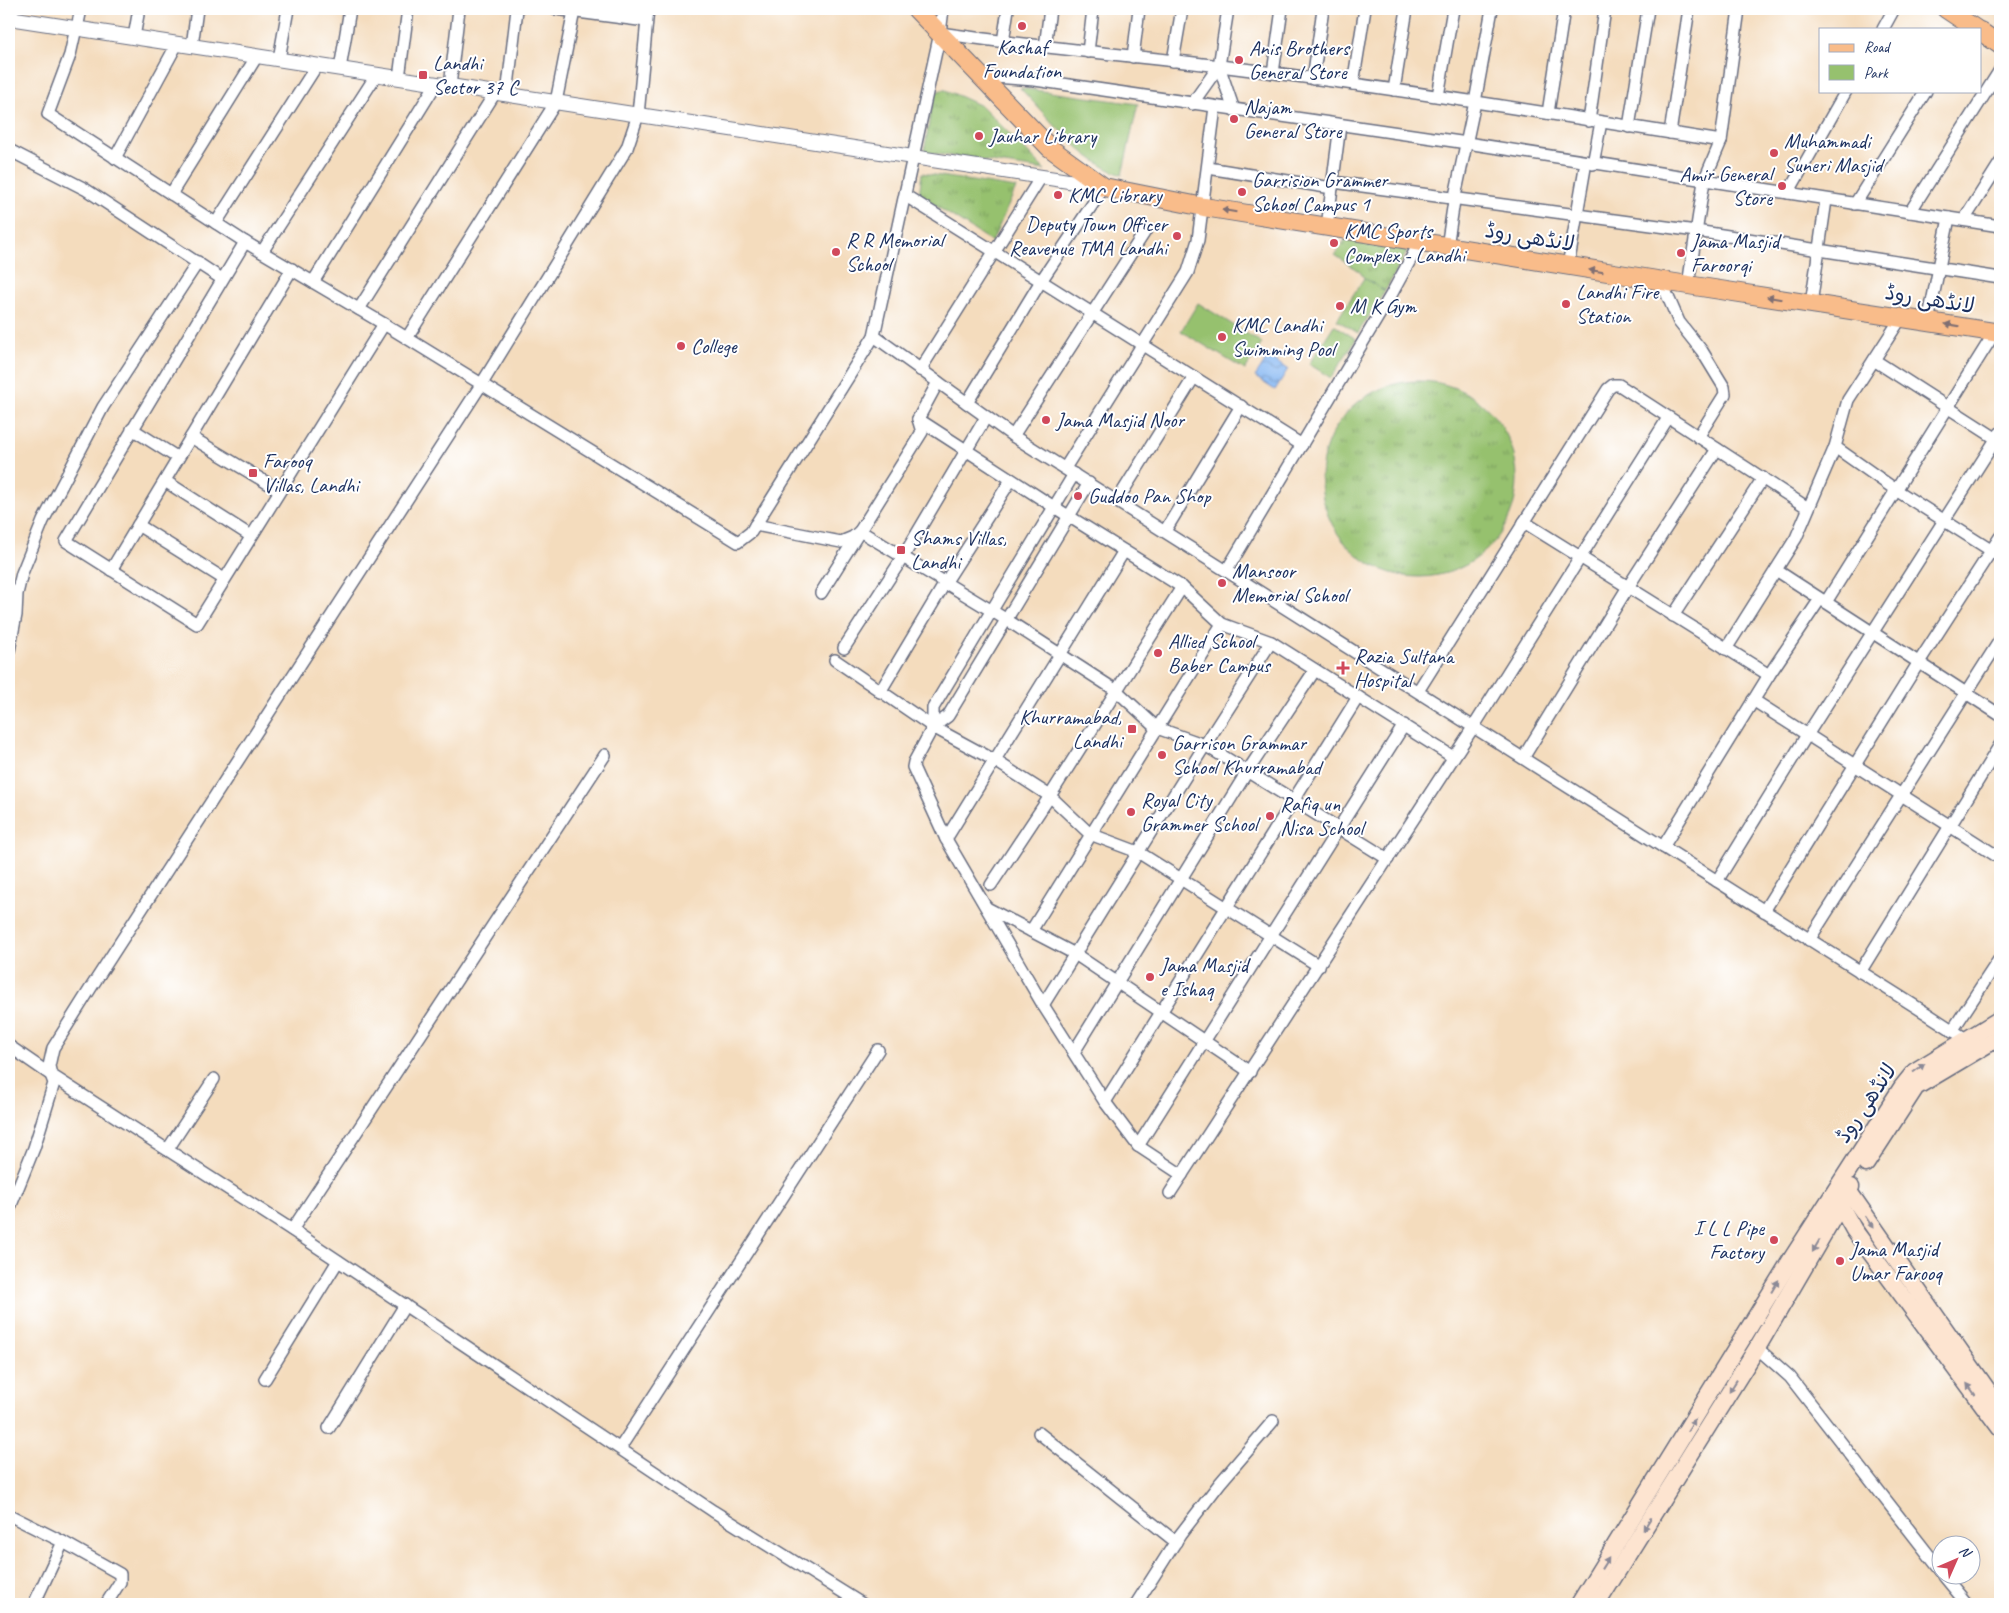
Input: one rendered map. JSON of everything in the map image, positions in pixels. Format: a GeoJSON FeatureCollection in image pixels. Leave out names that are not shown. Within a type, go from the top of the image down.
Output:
{"type":"FeatureCollection","features":[{"type":"Feature","properties":{"kind":"main road","name":"لانڈھی روڈ"},"geometry":{"type":"LineString","coordinates":[[916,9],[1050,148],[1104,187],[1204,207],[1448,247],[1998,332]]}},
{"type":"Feature","properties":{"kind":"main road"},"geometry":{"type":"LineString","coordinates":[[1950,10],[1978,28]]}},
{"type":"Feature","properties":{"kind":"main road","name":"لانڈھی روڈ"},"geometry":{"type":"LineString","coordinates":[[1841,1193],[1914,1071],[2000,1019]]}},
{"type":"Feature","properties":{"kind":"main road","name":"لانڈھی روڈ"},"geometry":{"type":"LineString","coordinates":[[1964,1041],[2000,1037]]}},
{"type":"Feature","properties":{"kind":"main road"},"geometry":{"type":"LineString","coordinates":[[1597,1604],[1757,1348],[1841,1193]]}},
{"type":"Feature","properties":{"kind":"main road"},"geometry":{"type":"LineString","coordinates":[[1841,1193],[2000,1408]]}},
{"type":"Feature","properties":{"kind":"main road"},"geometry":{"type":"LineString","coordinates":[[1841,1193],[1854,1230],[2000,1428]]}},
{"type":"Feature","properties":{"kind":"main road"},"geometry":{"type":"LineString","coordinates":[[1579,1604],[1841,1193]]}},
{"type":"Feature","properties":{"kind":"street"},"geometry":{"type":"LineString","coordinates":[[81,9],[70,55],[48,114],[245,242],[384,324],[738,542],[751,532],[755,526],[874,336],[906,196],[940,33],[943,9]]}},
{"type":"Feature","properties":{"kind":"street"},"geometry":{"type":"LineString","coordinates":[[134,37],[139,9]]}},
{"type":"Feature","properties":{"kind":"street"},"geometry":{"type":"LineString","coordinates":[[192,46],[197,9]]}},
{"type":"Feature","properties":{"kind":"street"},"geometry":{"type":"LineString","coordinates":[[279,59],[288,9]]}},
{"type":"Feature","properties":{"kind":"street"},"geometry":{"type":"LineString","coordinates":[[340,69],[350,9]]}},
{"type":"Feature","properties":{"kind":"street"},"geometry":{"type":"LineString","coordinates":[[399,78],[408,9]]}},
{"type":"Feature","properties":{"kind":"street"},"geometry":{"type":"LineString","coordinates":[[450,86],[459,9]]}},
{"type":"Feature","properties":{"kind":"street"},"geometry":{"type":"LineString","coordinates":[[359,309],[501,94],[517,9]]}},
{"type":"Feature","properties":{"kind":"street"},"geometry":{"type":"LineString","coordinates":[[555,9],[587,11],[646,21]]}},
{"type":"Feature","properties":{"kind":"street"},"geometry":{"type":"LineString","coordinates":[[9,1210],[34,1148],[53,1089],[49,1066],[58,1040],[481,385],[627,148],[638,115],[648,9]]}},
{"type":"Feature","properties":{"kind":"street"},"geometry":{"type":"LineString","coordinates":[[1003,42],[1008,9]]}},
{"type":"Feature","properties":{"kind":"street"},"geometry":{"type":"LineString","coordinates":[[1045,47],[1050,9]]}},
{"type":"Feature","properties":{"kind":"street"},"geometry":{"type":"LineString","coordinates":[[1088,52],[1093,9]]}},
{"type":"Feature","properties":{"kind":"street"},"geometry":{"type":"LineString","coordinates":[[1133,57],[1139,9]]}},
{"type":"Feature","properties":{"kind":"street"},"geometry":{"type":"LineString","coordinates":[[1173,61],[1182,9]]}},
{"type":"Feature","properties":{"kind":"street"},"geometry":{"type":"LineString","coordinates":[[1192,104],[1219,66],[1228,9]]}},
{"type":"Feature","properties":{"kind":"street"},"geometry":{"type":"LineString","coordinates":[[1273,73],[1282,9]]}},
{"type":"Feature","properties":{"kind":"street"},"geometry":{"type":"LineString","coordinates":[[1313,79],[1323,9]]}},
{"type":"Feature","properties":{"kind":"street"},"geometry":{"type":"LineString","coordinates":[[1353,84],[1365,9]]}},
{"type":"Feature","properties":{"kind":"street"},"geometry":{"type":"LineString","coordinates":[[1394,90],[1407,9]]}},
{"type":"Feature","properties":{"kind":"street"},"geometry":{"type":"LineString","coordinates":[[1438,96],[1452,9]]}},
{"type":"Feature","properties":{"kind":"street"},"geometry":{"type":"LineString","coordinates":[[1448,247],[1454,198],[1476,102],[1492,9]]}},
{"type":"Feature","properties":{"kind":"street"},"geometry":{"type":"LineString","coordinates":[[1548,113],[1564,9]]}},
{"type":"Feature","properties":{"kind":"street"},"geometry":{"type":"LineString","coordinates":[[1589,121],[1605,9]]}},
{"type":"Feature","properties":{"kind":"street"},"geometry":{"type":"LineString","coordinates":[[1629,126],[1648,9]]}},
{"type":"Feature","properties":{"kind":"street"},"geometry":{"type":"LineString","coordinates":[[1670,133],[1689,9]]}},
{"type":"Feature","properties":{"kind":"street"},"geometry":{"type":"LineString","coordinates":[[1688,285],[1704,181],[1721,141],[1739,9]]}},
{"type":"Feature","properties":{"kind":"street"},"geometry":{"type":"LineString","coordinates":[[1884,28],[1894,9]]}},
{"type":"Feature","properties":{"kind":"street"},"geometry":{"type":"LineString","coordinates":[[407,338],[556,102],[574,11]]}},
{"type":"Feature","properties":{"kind":"street"},"geometry":{"type":"LineString","coordinates":[[9,18],[1104,187],[1041,281],[967,403]]}},
{"type":"Feature","properties":{"kind":"street"},"geometry":{"type":"LineString","coordinates":[[940,33],[1353,84],[1721,141]]}},
{"type":"Feature","properties":{"kind":"street"},"geometry":{"type":"LineString","coordinates":[[115,158],[177,44]]}},
{"type":"Feature","properties":{"kind":"street"},"geometry":{"type":"LineString","coordinates":[[171,194],[256,56]]}},
{"type":"Feature","properties":{"kind":"street"},"geometry":{"type":"LineString","coordinates":[[216,223],[317,65]]}},
{"type":"Feature","properties":{"kind":"street"},"geometry":{"type":"LineString","coordinates":[[1219,66],[1234,110]]}},
{"type":"Feature","properties":{"kind":"street"},"geometry":{"type":"LineString","coordinates":[[1910,212],[2000,70]]}},
{"type":"Feature","properties":{"kind":"street"},"geometry":{"type":"LineString","coordinates":[[262,252],[377,74]]}},
{"type":"Feature","properties":{"kind":"street"},"geometry":{"type":"LineString","coordinates":[[982,76],[1035,80],[1467,143],[2000,226]]}},
{"type":"Feature","properties":{"kind":"street"},"geometry":{"type":"LineString","coordinates":[[313,282],[436,84]]}},
{"type":"Feature","properties":{"kind":"street"},"geometry":{"type":"LineString","coordinates":[[1788,193],[1845,92]]}},
{"type":"Feature","properties":{"kind":"street"},"geometry":{"type":"LineString","coordinates":[[1855,204],[1925,92]]}},
{"type":"Feature","properties":{"kind":"street"},"geometry":{"type":"LineString","coordinates":[[933,727],[934,708],[1054,508],[1069,471],[1142,344],[1188,272],[1198,240],[1204,207],[1215,107]]}},
{"type":"Feature","properties":{"kind":"street"},"geometry":{"type":"LineString","coordinates":[[1568,266],[1576,215],[1601,122]]}},
{"type":"Feature","properties":{"kind":"street"},"geometry":{"type":"LineString","coordinates":[[1327,227],[1340,125]]}},
{"type":"Feature","properties":{"kind":"street"},"geometry":{"type":"LineString","coordinates":[[9,150],[85,189],[198,262],[222,280]]}},
{"type":"Feature","properties":{"kind":"street"},"geometry":{"type":"LineString","coordinates":[[1964,220],[2000,163]]}},
{"type":"Feature","properties":{"kind":"street"},"geometry":{"type":"LineString","coordinates":[[1208,168],[1332,185],[1454,198],[1696,231],[2000,278]]}},
{"type":"Feature","properties":{"kind":"street"},"geometry":{"type":"LineString","coordinates":[[920,370],[1041,177]]}},
{"type":"Feature","properties":{"kind":"street"},"geometry":{"type":"LineString","coordinates":[[906,196],[1302,445]]}},
{"type":"Feature","properties":{"kind":"street"},"geometry":{"type":"LineString","coordinates":[[1811,304],[1826,200]]}},
{"type":"Feature","properties":{"kind":"street"},"geometry":{"type":"LineString","coordinates":[[1928,322],[1949,218]]}},
{"type":"Feature","properties":{"kind":"street"},"geometry":{"type":"LineString","coordinates":[[1013,436],[1146,230]]}},
{"type":"Feature","properties":{"kind":"street"},"geometry":{"type":"LineString","coordinates":[[245,242],[66,541],[197,624],[384,324]]}},
{"type":"Feature","properties":{"kind":"street"},"geometry":{"type":"LineString","coordinates":[[1227,570],[1420,242]]}},
{"type":"Feature","properties":{"kind":"street"},"geometry":{"type":"LineString","coordinates":[[9,651],[13,632],[13,599],[35,539],[103,407],[198,262]]}},
{"type":"Feature","properties":{"kind":"street"},"geometry":{"type":"LineString","coordinates":[[111,570],[292,269]]}},
{"type":"Feature","properties":{"kind":"street"},"geometry":{"type":"LineString","coordinates":[[1661,281],[1679,322],[1702,351],[1724,387],[1725,394],[1698,437]]}},
{"type":"Feature","properties":{"kind":"street"},"geometry":{"type":"LineString","coordinates":[[1726,648],[1796,538],[1835,447],[1848,400],[1901,318]]}},
{"type":"Feature","properties":{"kind":"street"},"geometry":{"type":"LineString","coordinates":[[1663,847],[1769,675],[1823,601],[1998,332]]}},
{"type":"Feature","properties":{"kind":"street"},"geometry":{"type":"LineString","coordinates":[[874,336],[1013,436],[1474,726],[1860,972],[1964,1041],[2000,958]]}},
{"type":"Feature","properties":{"kind":"street"},"geometry":{"type":"LineString","coordinates":[[1717,881],[1872,632],[1999,437],[1874,360]]}},
{"type":"Feature","properties":{"kind":"street"},"geometry":{"type":"LineString","coordinates":[[1117,501],[1194,377]]}},
{"type":"Feature","properties":{"kind":"street"},"geometry":{"type":"LineString","coordinates":[[820,593],[922,432],[918,419],[938,382]]}},
{"type":"Feature","properties":{"kind":"street"},"geometry":{"type":"LineString","coordinates":[[1418,691],[1608,389],[1613,385],[1619,385],[1808,508]]}},
{"type":"Feature","properties":{"kind":"street"},"geometry":{"type":"LineString","coordinates":[[1165,532],[1241,406]]}},
{"type":"Feature","properties":{"kind":"street"},"geometry":{"type":"LineString","coordinates":[[844,648],[903,557],[986,417]]}},
{"type":"Feature","properties":{"kind":"street"},"geometry":{"type":"LineString","coordinates":[[1170,1193],[1474,726],[1668,418]]}},
{"type":"Feature","properties":{"kind":"street"},"geometry":{"type":"LineString","coordinates":[[918,419],[1054,508],[1182,587],[1222,624],[1271,642],[1454,757]]}},
{"type":"Feature","properties":{"kind":"street"},"geometry":{"type":"LineString","coordinates":[[132,429],[178,458]]}},
{"type":"Feature","properties":{"kind":"street"},"geometry":{"type":"LineString","coordinates":[[191,437],[280,490]]}},
{"type":"Feature","properties":{"kind":"street"},"geometry":{"type":"LineString","coordinates":[[1835,447],[1896,490],[1996,554]]}},
{"type":"Feature","properties":{"kind":"street"},"geometry":{"type":"LineString","coordinates":[[1523,758],[1628,587],[1716,449]]}},
{"type":"Feature","properties":{"kind":"street"},"geometry":{"type":"LineString","coordinates":[[1673,616],[1763,478]]}},
{"type":"Feature","properties":{"kind":"street"},"geometry":{"type":"LineString","coordinates":[[880,692],[945,583],[1011,480]]}},
{"type":"Feature","properties":{"kind":"street"},"geometry":{"type":"LineString","coordinates":[[165,481],[251,536]]}},
{"type":"Feature","properties":{"kind":"street"},"geometry":{"type":"LineString","coordinates":[[1089,483],[948,716],[933,727],[913,766],[946,839],[1043,1005],[1105,1102],[1138,1146],[1182,1175]]}},
{"type":"Feature","properties":{"kind":"street"},"geometry":{"type":"LineString","coordinates":[[1524,522],[1769,675]]}},
{"type":"Feature","properties":{"kind":"street"},"geometry":{"type":"LineString","coordinates":[[138,525],[224,580]]}},
{"type":"Feature","properties":{"kind":"street"},"geometry":{"type":"LineString","coordinates":[[755,526],[841,542],[853,537],[860,531]]}},
{"type":"Feature","properties":{"kind":"street"},"geometry":{"type":"LineString","coordinates":[[860,531],[1007,620],[1117,691],[1157,728],[1204,745],[1388,859]]}},
{"type":"Feature","properties":{"kind":"street"},"geometry":{"type":"LineString","coordinates":[[1764,911],[1918,662],[1996,554],[2000,537]]}},
{"type":"Feature","properties":{"kind":"street"},"geometry":{"type":"LineString","coordinates":[[946,839],[1124,551]]}},
{"type":"Feature","properties":{"kind":"street"},"geometry":{"type":"LineString","coordinates":[[1776,570],[2000,715]]}},
{"type":"Feature","properties":{"kind":"street"},"geometry":{"type":"LineString","coordinates":[[991,885],[1050,796],[1182,587]]}},
{"type":"Feature","properties":{"kind":"street"},"geometry":{"type":"LineString","coordinates":[[1030,931],[1222,624]]}},
{"type":"Feature","properties":{"kind":"street"},"geometry":{"type":"LineString","coordinates":[[1809,940],[2000,640]]}},
{"type":"Feature","properties":{"kind":"street"},"geometry":{"type":"LineString","coordinates":[[1043,1005],[1204,745],[1271,642]]}},
{"type":"Feature","properties":{"kind":"street"},"geometry":{"type":"LineString","coordinates":[[835,660],[933,727],[994,760],[1050,796],[1090,834],[1138,852],[1319,966]]}},
{"type":"Feature","properties":{"kind":"street"},"geometry":{"type":"LineString","coordinates":[[1074,1052],[1247,772],[1315,670]]}},
{"type":"Feature","properties":{"kind":"street"},"geometry":{"type":"LineString","coordinates":[[1105,1102],[1358,696]]}},
{"type":"Feature","properties":{"kind":"street"},"geometry":{"type":"LineString","coordinates":[[1753,700],[2000,858]]}},
{"type":"Feature","properties":{"kind":"street"},"geometry":{"type":"LineString","coordinates":[[1138,1146],[1404,725]]}},
{"type":"Feature","properties":{"kind":"street"},"geometry":{"type":"LineString","coordinates":[[1860,972],[2000,745]]}},
{"type":"Feature","properties":{"kind":"street"},"geometry":{"type":"LineString","coordinates":[[292,1230],[605,755]]}},
{"type":"Feature","properties":{"kind":"street"},"geometry":{"type":"LineString","coordinates":[[987,908],[1075,954],[1250,1072]]}},
{"type":"Feature","properties":{"kind":"street"},"geometry":{"type":"LineString","coordinates":[[9,1046],[292,1230],[713,1510],[862,1604]]}},
{"type":"Feature","properties":{"kind":"street"},"geometry":{"type":"LineString","coordinates":[[620,1448],[878,1050]]}},
{"type":"Feature","properties":{"kind":"street"},"geometry":{"type":"LineString","coordinates":[[168,1149],[214,1079]]}},
{"type":"Feature","properties":{"kind":"street"},"geometry":{"type":"LineString","coordinates":[[265,1379],[338,1261]]}},
{"type":"Feature","properties":{"kind":"street"},"geometry":{"type":"LineString","coordinates":[[329,1428],[405,1305]]}},
{"type":"Feature","properties":{"kind":"street"},"geometry":{"type":"LineString","coordinates":[[1757,1348],[1790,1377],[1932,1559]]}},
{"type":"Feature","properties":{"kind":"street"},"geometry":{"type":"LineString","coordinates":[[1136,1604],[1176,1542],[1216,1487],[1273,1421]]}},
{"type":"Feature","properties":{"kind":"street"},"geometry":{"type":"LineString","coordinates":[[1039,1433],[1176,1542]]}},
{"type":"Feature","properties":{"kind":"street"},"geometry":{"type":"LineString","coordinates":[[9,1516],[63,1542],[120,1574],[120,1582],[106,1604]]}},
{"type":"Feature","properties":{"kind":"street"},"geometry":{"type":"LineString","coordinates":[[34,1604],[63,1542]]}},
{"type":"Feature","properties":{"kind":"street"},"geometry":{"type":"LineString","coordinates":[[1952,1586],[1966,1604]]}},
{"type":"Feature","properties":{"kind":"green space"},"geometry":{"type":"Polygon","coordinates":[[[1020,88],[1138,104],[1122,175],[1108,169],[1080,149],[1054,125],[1020,88]]]}},
{"type":"Feature","properties":{"kind":"green space"},"geometry":{"type":"Polygon","coordinates":[[[946,90],[983,107],[1045,170],[924,152],[933,99],[935,93],[946,90]]]}},
{"type":"Feature","properties":{"kind":"green space"},"geometry":{"type":"Polygon","coordinates":[[[922,173],[1016,188],[992,242],[919,195],[922,173]]]}},
{"type":"Feature","properties":{"kind":"green space"},"geometry":{"type":"Polygon","coordinates":[[[1345,240],[1408,250],[1385,291],[1364,278],[1360,272],[1335,255],[1345,240]]]}},
{"type":"Feature","properties":{"kind":"green space"},"geometry":{"type":"Polygon","coordinates":[[[1364,278],[1385,291],[1358,333],[1337,320],[1364,278]]]}},
{"type":"Feature","properties":{"kind":"green space","name":"KMC Landhi Swimming Pool"},"geometry":{"type":"Polygon","coordinates":[[[1198,303],[1262,343],[1245,370],[1181,331],[1198,303]]]}},
{"type":"Feature","properties":{"kind":"green space"},"geometry":{"type":"Polygon","coordinates":[[[1334,325],[1356,339],[1331,378],[1309,364],[1334,325]]]}},
{"type":"Feature","properties":{"kind":"green space"},"geometry":{"type":"Polygon","coordinates":[[[1419,381],[1438,383],[1456,389],[1473,398],[1488,410],[1500,425],[1509,442],[1515,460],[1517,479],[1515,498],[1509,516],[1500,533],[1488,548],[1473,560],[1456,569],[1438,575],[1419,577],[1400,575],[1382,569],[1365,560],[1350,548],[1338,533],[1329,516],[1323,498],[1321,479],[1323,460],[1329,442],[1338,425],[1350,410],[1365,398],[1382,389],[1400,383],[1419,381]]]}},
{"type":"Feature","properties":{"kind":"water"},"geometry":{"type":"Polygon","coordinates":[[[1268,357],[1288,369],[1275,390],[1255,377],[1268,357]]]}},
{"type":"Feature","properties":{"kind":"place","name":"Kashaf Foundation"},"geometry":{"type":"Point","coordinates":[1022,26]}},
{"type":"Feature","properties":{"kind":"place","name":"Anis Brothers General Store"},"geometry":{"type":"Point","coordinates":[1239,60]}},
{"type":"Feature","properties":{"kind":"place","name":"Landhi Sector 37 C"},"geometry":{"type":"Point","coordinates":[423,75]}},
{"type":"Feature","properties":{"kind":"place","name":"Najam General Store"},"geometry":{"type":"Point","coordinates":[1234,119]}},
{"type":"Feature","properties":{"kind":"place","name":"Jauhar Library"},"geometry":{"type":"Point","coordinates":[979,136]}},
{"type":"Feature","properties":{"kind":"place","name":"Muhammadi Suneri Masjid"},"geometry":{"type":"Point","coordinates":[1774,153]}},
{"type":"Feature","properties":{"kind":"place","name":"Amir General Store"},"geometry":{"type":"Point","coordinates":[1782,186]}},
{"type":"Feature","properties":{"kind":"place","name":"Garrision Grammer School Campus 1"},"geometry":{"type":"Point","coordinates":[1242,192]}},
{"type":"Feature","properties":{"kind":"place","name":"KMC Library"},"geometry":{"type":"Point","coordinates":[1058,195]}},
{"type":"Feature","properties":{"kind":"place","name":"Deputy Town Officer Reavenue TMA Landhi"},"geometry":{"type":"Point","coordinates":[1177,236]}},
{"type":"Feature","properties":{"kind":"place","name":"KMC Sports Complex - Landhi"},"geometry":{"type":"Point","coordinates":[1334,243]}},
{"type":"Feature","properties":{"kind":"place","name":"R R Memorial School"},"geometry":{"type":"Point","coordinates":[836,252]}},
{"type":"Feature","properties":{"kind":"place","name":"Jama Masjid Faroorqi"},"geometry":{"type":"Point","coordinates":[1681,253]}},
{"type":"Feature","properties":{"kind":"place","name":"Landhi Fire Station"},"geometry":{"type":"Point","coordinates":[1566,304]}},
{"type":"Feature","properties":{"kind":"place","name":"M K Gym"},"geometry":{"type":"Point","coordinates":[1340,306]}},
{"type":"Feature","properties":{"kind":"place","name":"KMC Landhi Swimming Pool"},"geometry":{"type":"Point","coordinates":[1222,337]}},
{"type":"Feature","properties":{"kind":"place","name":"College"},"geometry":{"type":"Point","coordinates":[681,346]}},
{"type":"Feature","properties":{"kind":"place","name":"Jama Masjid Noor"},"geometry":{"type":"Point","coordinates":[1046,420]}},
{"type":"Feature","properties":{"kind":"place","name":"Farooq Villas, Landhi"},"geometry":{"type":"Point","coordinates":[253,473]}},
{"type":"Feature","properties":{"kind":"place","name":"Guddoo Pan Shop"},"geometry":{"type":"Point","coordinates":[1078,496]}},
{"type":"Feature","properties":{"kind":"place","name":"Shams Villas, Landhi"},"geometry":{"type":"Point","coordinates":[901,550]}},
{"type":"Feature","properties":{"kind":"place","name":"Mansoor Memorial School"},"geometry":{"type":"Point","coordinates":[1222,583]}},
{"type":"Feature","properties":{"kind":"place","name":"Allied School Baber Campus"},"geometry":{"type":"Point","coordinates":[1158,653]}},
{"type":"Feature","properties":{"kind":"place","name":"Razia Sultana Hospital"},"geometry":{"type":"Point","coordinates":[1343,668]}},
{"type":"Feature","properties":{"kind":"place","name":"Khurramabad, Landhi"},"geometry":{"type":"Point","coordinates":[1132,729]}},
{"type":"Feature","properties":{"kind":"place","name":"Garrison Grammar School Khurramabad"},"geometry":{"type":"Point","coordinates":[1162,755]}},
{"type":"Feature","properties":{"kind":"place","name":"Royal City Grammer School"},"geometry":{"type":"Point","coordinates":[1131,812]}},
{"type":"Feature","properties":{"kind":"place","name":"Rafiq un Nisa School"},"geometry":{"type":"Point","coordinates":[1270,816]}},
{"type":"Feature","properties":{"kind":"place","name":"Jama Masjid e Ishaq"},"geometry":{"type":"Point","coordinates":[1150,977]}},
{"type":"Feature","properties":{"kind":"place","name":"I L L Pipe Factory"},"geometry":{"type":"Point","coordinates":[1774,1240]}},
{"type":"Feature","properties":{"kind":"place","name":"Jama Masjid Umar Farooq"},"geometry":{"type":"Point","coordinates":[1840,1261]}}]}
